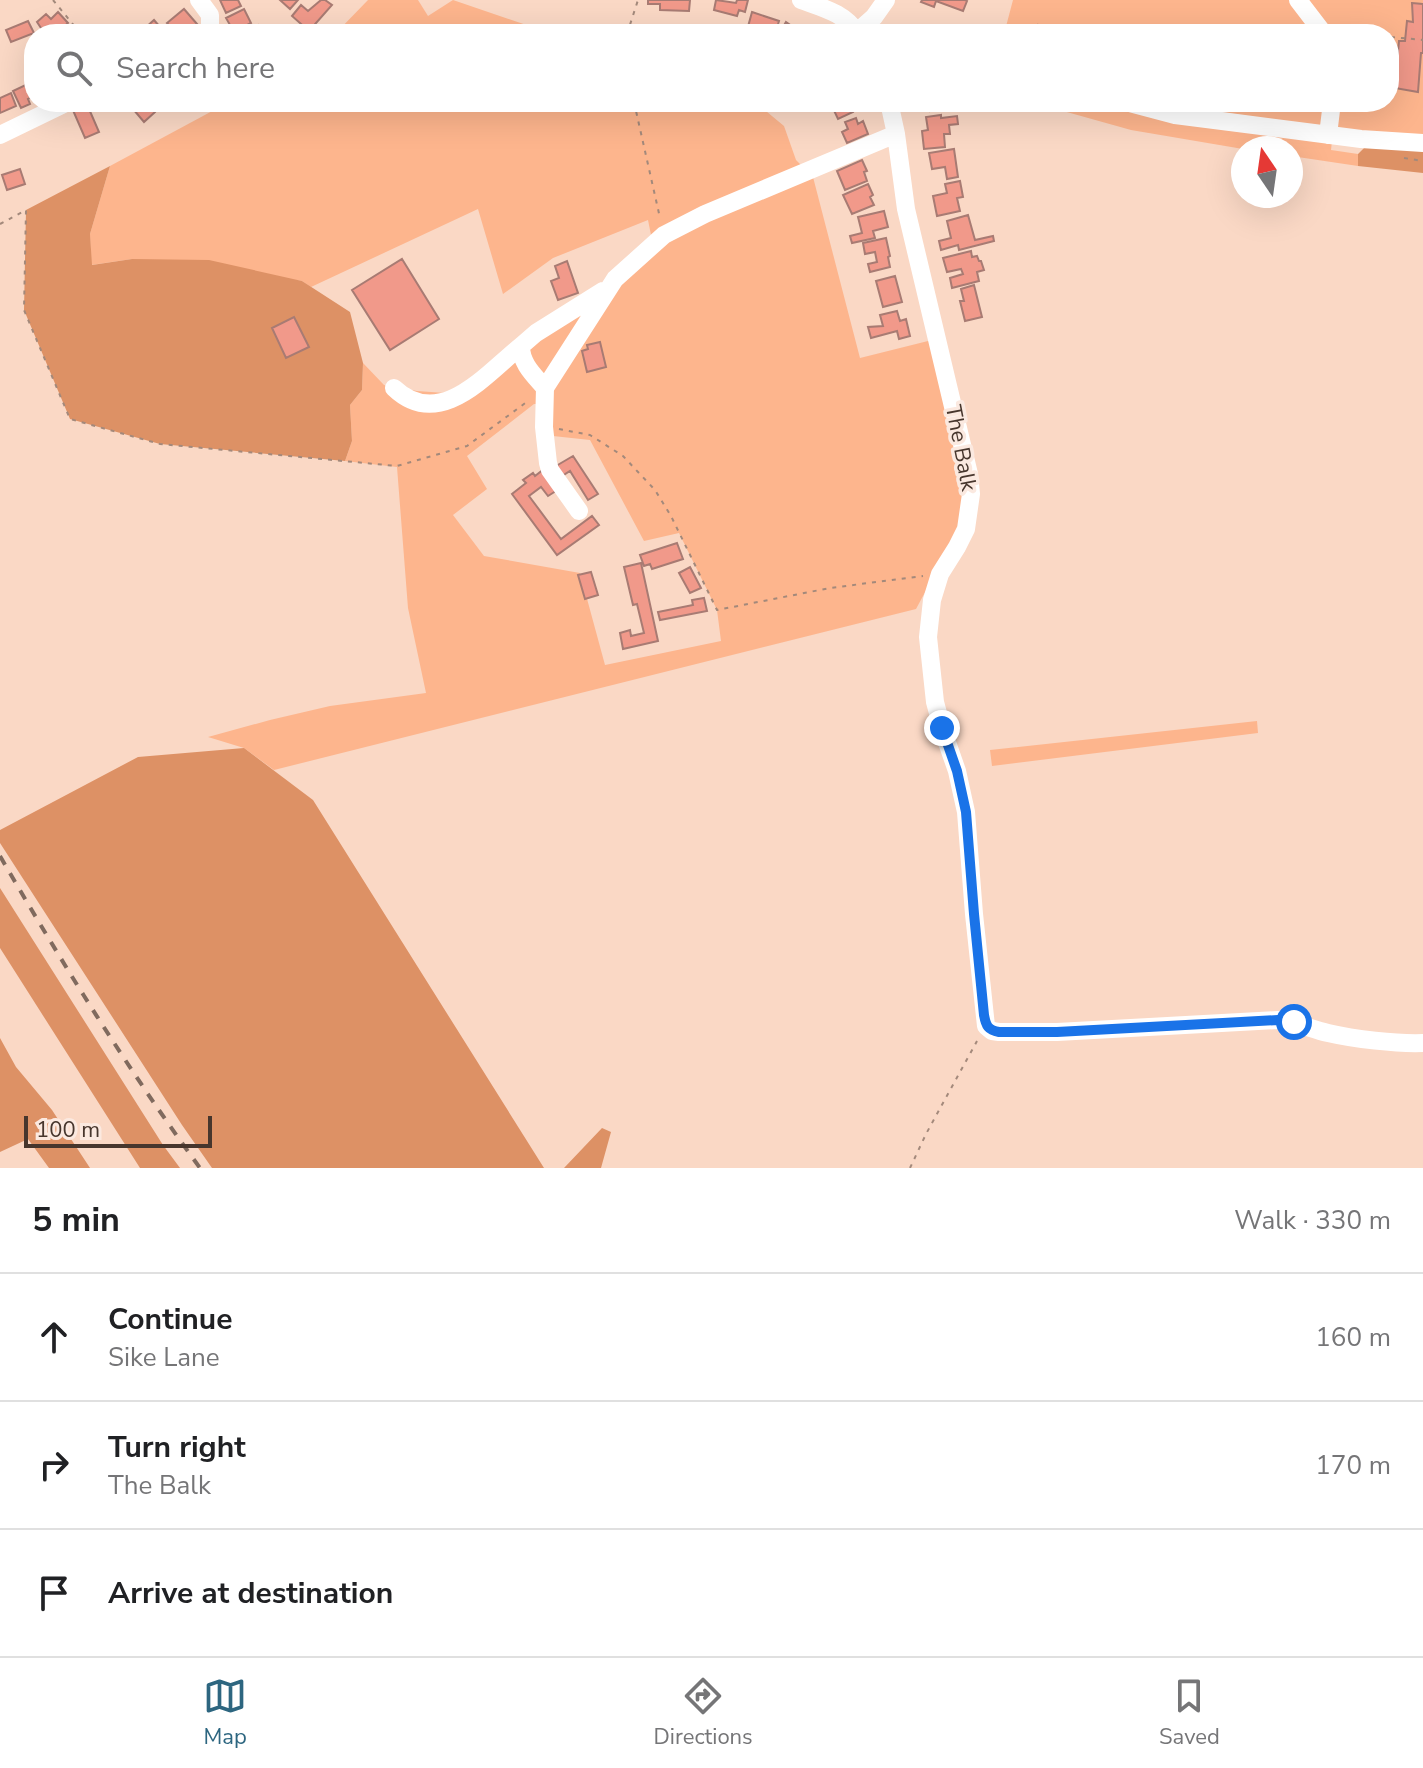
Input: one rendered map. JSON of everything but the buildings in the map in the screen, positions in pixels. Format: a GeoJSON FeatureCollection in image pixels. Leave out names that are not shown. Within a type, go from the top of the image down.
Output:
{"type":"FeatureCollection","features":[{"type":"Feature","properties":{"kind":"street"},"geometry":{"type":"LineString","coordinates":[[199,0],[210,15],[210,24]]}},
{"type":"Feature","properties":{"kind":"street"},"geometry":{"type":"LineString","coordinates":[[801,0],[843,17],[852,24]]}},
{"type":"Feature","properties":{"kind":"street"},"geometry":{"type":"LineString","coordinates":[[867,24],[886,0]]}},
{"type":"Feature","properties":{"kind":"street"},"geometry":{"type":"LineString","coordinates":[[1298,0],[1316,24]]}},
{"type":"Feature","properties":{"kind":"street"},"geometry":{"type":"LineString","coordinates":[[0,135],[36,122],[52,112]]}},
{"type":"Feature","properties":{"kind":"street","name":"The Balk"},"geometry":{"type":"LineString","coordinates":[[891,112],[906,209],[966,454],[971,494],[966,529],[940,574],[932,600],[928,637],[935,702],[957,771],[966,812],[986,1026]]}},
{"type":"Feature","properties":{"kind":"street"},"geometry":{"type":"LineString","coordinates":[[1164,112],[1361,139],[1423,143]]}},
{"type":"Feature","properties":{"kind":"street"},"geometry":{"type":"LineString","coordinates":[[1328,135],[1331,112]]}},
{"type":"Feature","properties":{"kind":"street"},"geometry":{"type":"LineString","coordinates":[[579,511],[550,470],[544,427],[545,388],[615,279],[664,235],[705,214],[896,134]]}},
{"type":"Feature","properties":{"kind":"street"},"geometry":{"type":"LineString","coordinates":[[394,388],[414,402],[428,404],[465,393],[536,333],[610,287]]}},
{"type":"Feature","properties":{"kind":"street"},"geometry":{"type":"LineString","coordinates":[[521,346],[525,364],[545,388]]}},
{"type":"Feature","properties":{"kind":"street"},"geometry":{"type":"LineString","coordinates":[[986,1026],[999,1032],[1057,1032],[1278,1020],[1327,1033],[1409,1044],[1423,1043]]}},
{"type":"Feature","properties":{"kind":"path"},"geometry":{"type":"LineString","coordinates":[[53,0],[73,24]]}},
{"type":"Feature","properties":{"kind":"path"},"geometry":{"type":"LineString","coordinates":[[630,24],[638,0]]}},
{"type":"Feature","properties":{"kind":"path"},"geometry":{"type":"LineString","coordinates":[[1399,38],[1423,40]]}},
{"type":"Feature","properties":{"kind":"path"},"geometry":{"type":"LineString","coordinates":[[636,112],[664,235]]}},
{"type":"Feature","properties":{"kind":"path"},"geometry":{"type":"LineString","coordinates":[[0,224],[26,210],[24,310],[70,419],[160,444],[397,466],[467,446],[545,388]]}},
{"type":"Feature","properties":{"kind":"path"},"geometry":{"type":"LineString","coordinates":[[544,427],[590,435],[623,456],[655,490],[671,516],[717,610],[830,588],[940,574]]}},
{"type":"Feature","properties":{"kind":"path"},"geometry":{"type":"LineString","coordinates":[[910,1168],[986,1026]]}},
{"type":"Feature","properties":{"kind":"shaded area"},"geometry":{"type":"Polygon","coordinates":[[[368,0],[418,0],[428,16],[453,0],[524,24],[345,24],[368,0]]]}},
{"type":"Feature","properties":{"kind":"shaded area"},"geometry":{"type":"Polygon","coordinates":[[[1013,0],[1423,0],[1423,143],[1221,112],[1399,112],[1399,24],[1007,24],[1013,0]]]}},
{"type":"Feature","properties":{"kind":"shaded area"},"geometry":{"type":"Polygon","coordinates":[[[210,112],[767,112],[784,126],[796,160],[813,177],[860,358],[932,340],[965,496],[960,527],[916,609],[274,770],[244,748],[208,737],[330,706],[426,693],[408,608],[397,467],[345,461],[352,441],[350,405],[362,390],[363,363],[384,385],[445,393],[471,379],[603,284],[651,235],[648,220],[553,258],[503,294],[478,209],[311,287],[302,281],[132,259],[91,265],[90,234],[110,166],[210,112]],[[534,404],[467,456],[487,489],[453,515],[484,556],[580,573],[605,665],[721,641],[717,610],[679,533],[644,541],[590,440],[553,436],[549,404],[534,404]]]}},
{"type":"Feature","properties":{"kind":"shaded area"},"geometry":{"type":"Polygon","coordinates":[[[1067,112],[1134,112],[1165,121],[1290,136],[1231,136],[1231,147],[1131,130],[1067,112]]]}},
{"type":"Feature","properties":{"kind":"shaded area"},"geometry":{"type":"Polygon","coordinates":[[[1303,138],[1332,141],[1331,150],[1358,154],[1358,166],[1303,158],[1303,138]]]}},
{"type":"Feature","properties":{"kind":"shaded area"},"geometry":{"type":"Polygon","coordinates":[[[1368,144],[1423,149],[1423,173],[1358,166],[1358,154],[1368,144]]]}},
{"type":"Feature","properties":{"kind":"shaded area"},"geometry":{"type":"Polygon","coordinates":[[[110,166],[90,234],[92,265],[132,259],[209,260],[302,281],[350,312],[363,363],[362,390],[350,405],[352,441],[345,461],[160,444],[70,419],[24,310],[26,210],[110,166]]]}},
{"type":"Feature","properties":{"kind":"shaded area"},"geometry":{"type":"Polygon","coordinates":[[[1257,721],[1258,733],[992,766],[990,750],[1257,721]]]}},
{"type":"Feature","properties":{"kind":"shaded area"},"geometry":{"type":"Polygon","coordinates":[[[244,748],[313,800],[544,1168],[212,1168],[0,843],[0,830],[138,757],[244,748]]]}},
{"type":"Feature","properties":{"kind":"shaded area"},"geometry":{"type":"Polygon","coordinates":[[[0,888],[180,1168],[140,1168],[0,948],[0,888]]]}},
{"type":"Feature","properties":{"kind":"shaded area"},"geometry":{"type":"Polygon","coordinates":[[[0,1038],[16,1067],[52,1110],[90,1168],[49,1168],[28,1139],[0,1152],[0,1038]]]}},
{"type":"Feature","properties":{"kind":"shaded area"},"geometry":{"type":"Polygon","coordinates":[[[602,1128],[611,1132],[601,1168],[564,1168],[602,1128]]]}},
{"type":"Feature","properties":{"kind":"railway"},"geometry":{"type":"LineString","coordinates":[[0,856],[96,1015],[200,1168]]}},
{"type":"Feature","properties":{"kind":"route"},"geometry":{"type":"LineString","coordinates":[[942,728],[963,792],[966,812],[986,1026],[999,1032],[1057,1032],[1278,1020],[1294,1022]]}}]}
